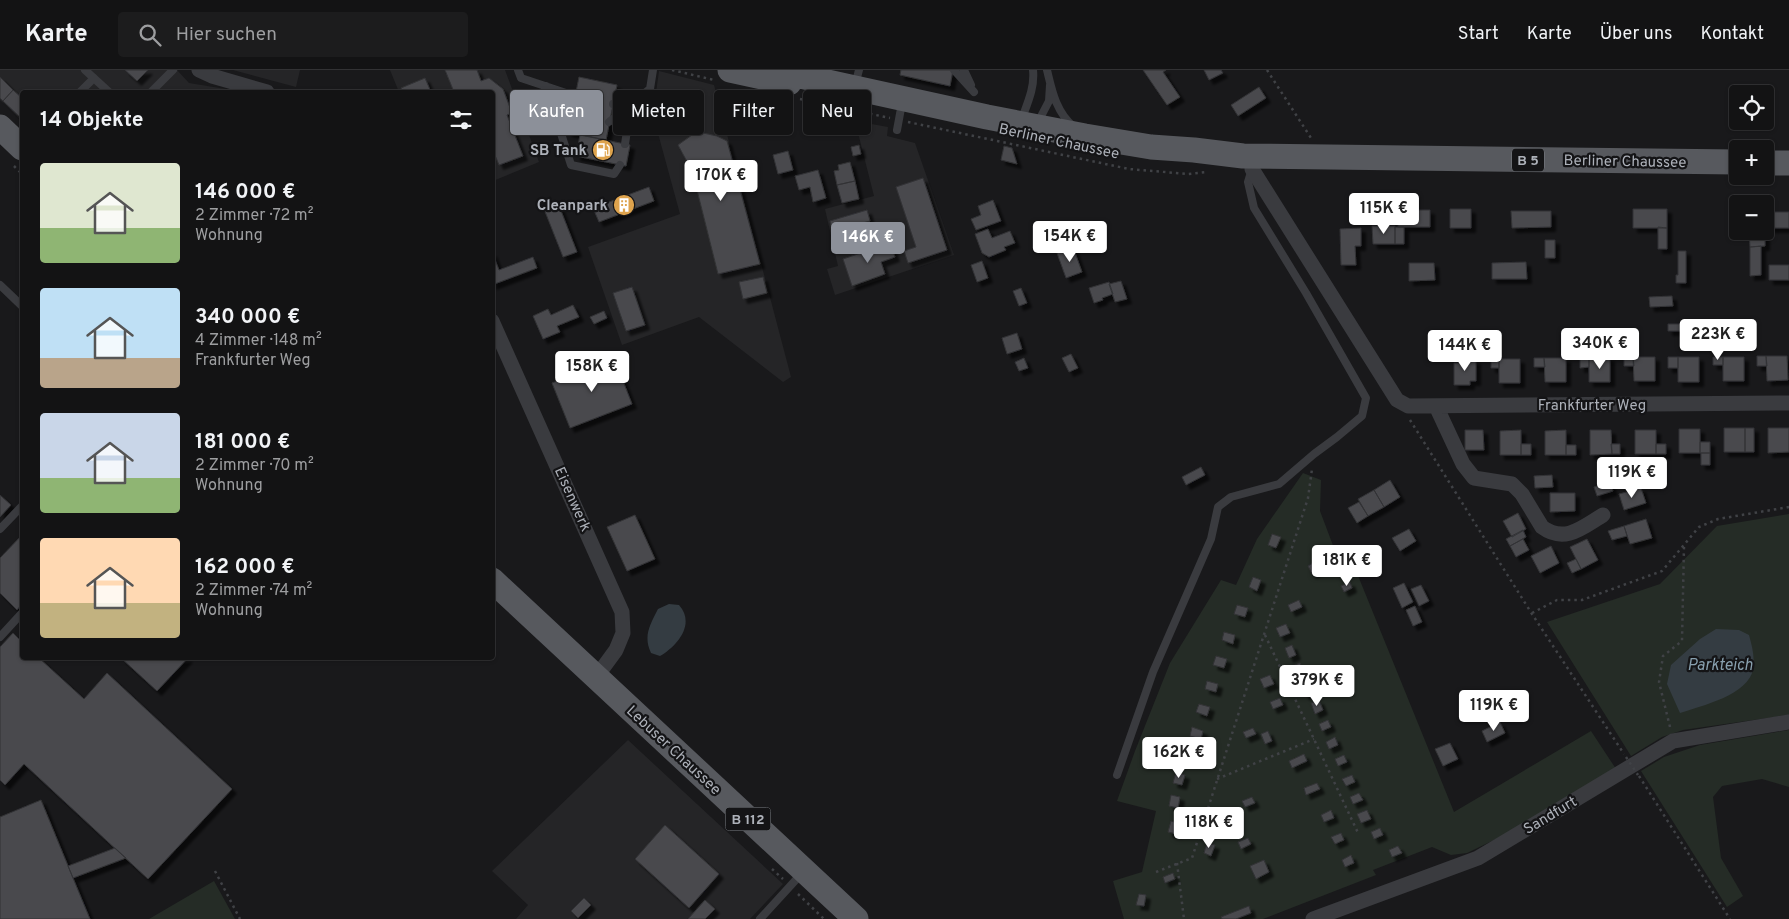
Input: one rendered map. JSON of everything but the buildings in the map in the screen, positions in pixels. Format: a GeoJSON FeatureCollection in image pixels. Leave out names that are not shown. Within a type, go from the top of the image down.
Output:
{"type":"FeatureCollection","features":[{"type":"Feature","properties":{"kind":"main road","name":"Berliner Chaussee"},"geometry":{"type":"LineString","coordinates":[[730,70],[855,85]]}},
{"type":"Feature","properties":{"kind":"main road","name":"Berliner Chaussee"},"geometry":{"type":"LineString","coordinates":[[773,70],[855,85],[900,112],[1027,127],[1151,147],[1194,150],[1249,161]]}},
{"type":"Feature","properties":{"kind":"main road"},"geometry":{"type":"LineString","coordinates":[[0,127],[20,146]]}},
{"type":"Feature","properties":{"kind":"main road","name":"Berliner Chaussee"},"geometry":{"type":"LineString","coordinates":[[1027,127],[1150,160],[1192,162],[1729,162]]}},
{"type":"Feature","properties":{"kind":"main road"},"geometry":{"type":"LineString","coordinates":[[1774,163],[1789,163]]}},
{"type":"Feature","properties":{"kind":"main road","name":"Lebuser Chaussee"},"geometry":{"type":"LineString","coordinates":[[495,583],[856,919]]}},
{"type":"Feature","properties":{"kind":"street"},"geometry":{"type":"LineString","coordinates":[[199,70],[212,76],[260,90]]}},
{"type":"Feature","properties":{"kind":"street"},"geometry":{"type":"LineString","coordinates":[[1249,161],[1398,400]]}},
{"type":"Feature","properties":{"kind":"street","name":"Eisenwerk"},"geometry":{"type":"LineString","coordinates":[[495,328],[622,612],[624,633],[616,650],[597,676]]}},
{"type":"Feature","properties":{"kind":"street","name":"Frankfurter Weg"},"geometry":{"type":"LineString","coordinates":[[1398,400],[1408,406],[1789,403]]}},
{"type":"Feature","properties":{"kind":"street"},"geometry":{"type":"LineString","coordinates":[[1436,406],[1463,464],[1474,478],[1512,484],[1522,494],[1542,527],[1548,531],[1560,534],[1576,532],[1603,515]]}},
{"type":"Feature","properties":{"kind":"street","name":"Sandfurt"},"geometry":{"type":"LineString","coordinates":[[1313,919],[1478,858],[1674,741],[1789,722]]}},
{"type":"Feature","properties":{"kind":"lane"},"geometry":{"type":"LineString","coordinates":[[85,70],[106,90]]}},
{"type":"Feature","properties":{"kind":"lane"},"geometry":{"type":"LineString","coordinates":[[153,90],[173,70]]}},
{"type":"Feature","properties":{"kind":"lane"},"geometry":{"type":"LineString","coordinates":[[518,70],[521,78],[556,90]]}},
{"type":"Feature","properties":{"kind":"lane"},"geometry":{"type":"LineString","coordinates":[[648,90],[650,88],[653,70]]}},
{"type":"Feature","properties":{"kind":"lane"},"geometry":{"type":"LineString","coordinates":[[953,70],[974,92],[964,70]]}},
{"type":"Feature","properties":{"kind":"lane"},"geometry":{"type":"LineString","coordinates":[[1027,127],[1034,80],[1033,70]]}},
{"type":"Feature","properties":{"kind":"lane"},"geometry":{"type":"LineString","coordinates":[[1047,70],[1050,85],[1060,112],[1071,125],[1085,136]]}},
{"type":"Feature","properties":{"kind":"lane"},"geometry":{"type":"LineString","coordinates":[[82,90],[94,78]]}},
{"type":"Feature","properties":{"kind":"lane"},"geometry":{"type":"LineString","coordinates":[[1027,127],[1049,101],[1050,85]]}},
{"type":"Feature","properties":{"kind":"lane"},"geometry":{"type":"LineString","coordinates":[[549,88],[571,165],[614,174],[620,165]]}},
{"type":"Feature","properties":{"kind":"lane"},"geometry":{"type":"LineString","coordinates":[[625,144],[626,135]]}},
{"type":"Feature","properties":{"kind":"lane"},"geometry":{"type":"LineString","coordinates":[[1118,775],[1153,672],[1211,539],[1218,507],[1230,497],[1279,484],[1362,416],[1366,398],[1311,301],[1254,208],[1248,182],[1249,161]]}},
{"type":"Feature","properties":{"kind":"lane"},"geometry":{"type":"LineString","coordinates":[[0,285],[20,304]]}},
{"type":"Feature","properties":{"kind":"lane"},"geometry":{"type":"LineString","coordinates":[[0,529],[20,508]]}},
{"type":"Feature","properties":{"kind":"lane"},"geometry":{"type":"LineString","coordinates":[[0,637],[20,615]]}},
{"type":"Feature","properties":{"kind":"lane"},"geometry":{"type":"LineString","coordinates":[[760,919],[804,871]]}},
{"type":"Feature","properties":{"kind":"path"},"geometry":{"type":"LineString","coordinates":[[1267,70],[1313,140]]}},
{"type":"Feature","properties":{"kind":"path"},"geometry":{"type":"LineString","coordinates":[[1398,400],[1532,614],[1730,919]]}},
{"type":"Feature","properties":{"kind":"path"},"geometry":{"type":"LineString","coordinates":[[1156,872],[1192,858],[1308,498],[1314,454]]}},
{"type":"Feature","properties":{"kind":"path"},"geometry":{"type":"LineString","coordinates":[[1532,614],[1557,600],[1582,600],[1662,571],[1699,527],[1718,519],[1789,507]]}},
{"type":"Feature","properties":{"kind":"path"},"geometry":{"type":"LineString","coordinates":[[1674,741],[1659,682],[1663,656],[1682,641],[1684,545]]}},
{"type":"Feature","properties":{"kind":"path"},"geometry":{"type":"LineString","coordinates":[[1264,634],[1359,835]]}},
{"type":"Feature","properties":{"kind":"path"},"geometry":{"type":"LineString","coordinates":[[1217,780],[1314,739]]}},
{"type":"Feature","properties":{"kind":"path"},"geometry":{"type":"LineString","coordinates":[[1178,863],[1184,919]]}},
{"type":"Feature","properties":{"kind":"path"},"geometry":{"type":"LineString","coordinates":[[216,871],[240,919]]}},
{"type":"Feature","properties":{"kind":"shaded area"},"geometry":{"type":"Polygon","coordinates":[[[0,70],[177,70],[189,83],[232,90],[20,90],[20,119],[0,100],[0,70]]]}},
{"type":"Feature","properties":{"kind":"shaded area"},"geometry":{"type":"Polygon","coordinates":[[[233,70],[300,70],[296,87],[233,70]]]}},
{"type":"Feature","properties":{"kind":"shaded area"},"geometry":{"type":"Polygon","coordinates":[[[390,70],[505,70],[512,90],[510,90],[510,135],[529,135],[539,162],[495,180],[495,90],[398,90],[390,70]]]}},
{"type":"Feature","properties":{"kind":"shaded area"},"geometry":{"type":"Polygon","coordinates":[[[659,71],[714,85],[714,135],[727,135],[791,377],[783,382],[699,317],[622,345],[588,247],[680,214],[658,135],[704,135],[704,90],[656,90],[659,71]]]}},
{"type":"Feature","properties":{"kind":"shaded area"},"geometry":{"type":"Polygon","coordinates":[[[871,124],[888,127],[887,136],[915,143],[954,255],[835,295],[827,269],[838,266],[825,209],[874,196],[859,135],[871,135],[871,124]]]}},
{"type":"Feature","properties":{"kind":"shaded area"},"geometry":{"type":"Polygon","coordinates":[[[1303,473],[1321,480],[1320,511],[1337,556],[1348,551],[1454,812],[1591,731],[1618,772],[1519,828],[1467,853],[1451,855],[1432,847],[1373,870],[1376,875],[1263,919],[1124,919],[1113,881],[1142,872],[1156,811],[1117,801],[1170,663],[1221,580],[1236,585],[1257,539],[1303,473]]]}},
{"type":"Feature","properties":{"kind":"shaded area"},"geometry":{"type":"Polygon","coordinates":[[[1789,514],[1789,715],[1683,730],[1662,737],[1631,756],[1547,622],[1660,584],[1717,526],[1789,514]]]}},
{"type":"Feature","properties":{"kind":"shaded area"},"geometry":{"type":"Polygon","coordinates":[[[1789,730],[1789,787],[1762,779],[1722,786],[1713,797],[1721,858],[1743,896],[1727,907],[1641,771],[1664,757],[1700,745],[1789,730]]]}},
{"type":"Feature","properties":{"kind":"shaded area"},"geometry":{"type":"Polygon","coordinates":[[[628,740],[783,884],[750,919],[516,919],[528,905],[492,871],[628,740]]]}},
{"type":"Feature","properties":{"kind":"shaded area"},"geometry":{"type":"Polygon","coordinates":[[[214,881],[235,919],[149,919],[214,881]]]}},
{"type":"Feature","properties":{"kind":"water"},"geometry":{"type":"Polygon","coordinates":[[[669,604],[679,605],[684,612],[685,627],[673,646],[660,656],[651,653],[648,636],[650,625],[658,609],[669,604]]]}},
{"type":"Feature","properties":{"kind":"water","name":"Parkteich"},"geometry":{"type":"Polygon","coordinates":[[[1716,629],[1739,630],[1749,635],[1754,660],[1750,678],[1734,693],[1680,713],[1667,684],[1671,665],[1700,639],[1716,629]]]}},
{"type":"Feature","properties":{"kind":"place","name":"SB Tank"},"geometry":{"type":"Point","coordinates":[603,150]}},
{"type":"Feature","properties":{"kind":"place","name":"Cleanpark"},"geometry":{"type":"Point","coordinates":[624,205]}}]}
